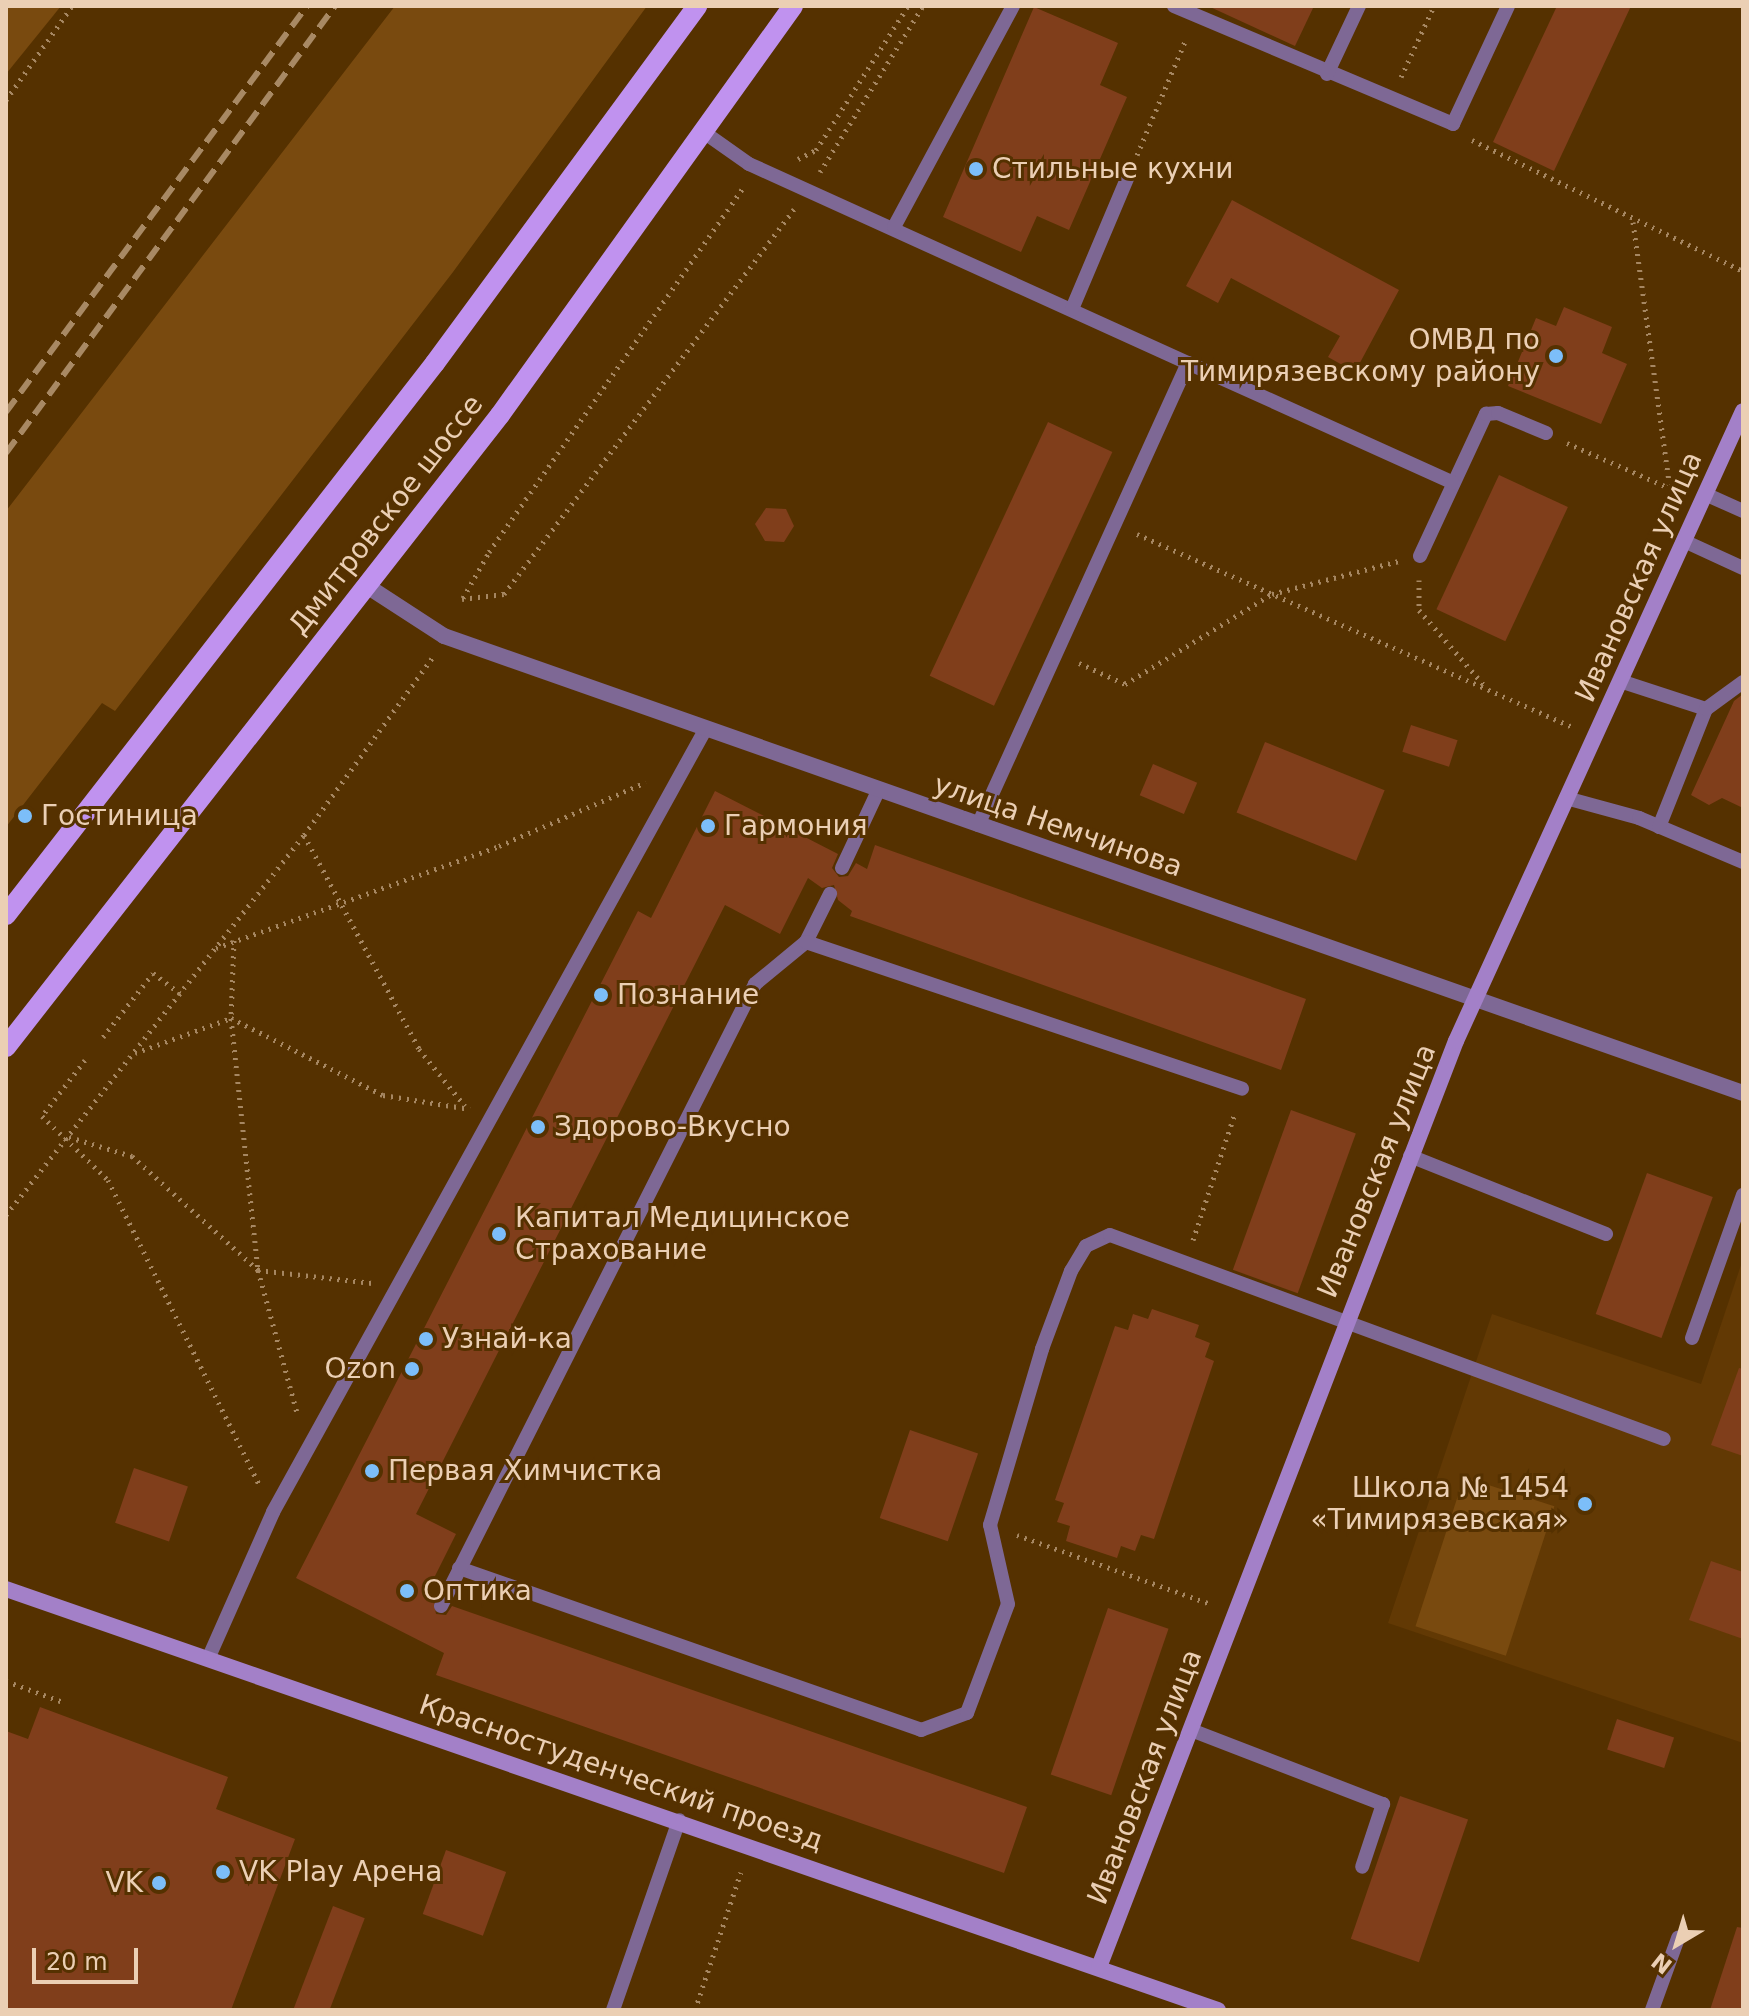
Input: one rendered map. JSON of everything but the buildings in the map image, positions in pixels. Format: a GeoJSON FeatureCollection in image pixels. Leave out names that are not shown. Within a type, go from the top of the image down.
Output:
{"type":"FeatureCollection","features":[{"type":"Feature","properties":{"kind":"main road","name":"Дмитровское шоссе"},"geometry":{"type":"LineString","coordinates":[[6,915],[435,363],[697,6]]}},
{"type":"Feature","properties":{"kind":"main road","name":"Дмитровское шоссе"},"geometry":{"type":"LineString","coordinates":[[6,1047],[500,415],[705,133],[793,6]]}},
{"type":"Feature","properties":{"kind":"street","name":"Ивановская улица"},"geometry":{"type":"LineString","coordinates":[[1099,1967],[1344,1323],[1474,1000],[1743,411]]}},
{"type":"Feature","properties":{"kind":"street","name":"улица Немчинова"},"geometry":{"type":"LineString","coordinates":[[367,586],[444,636],[1743,1093]]}},
{"type":"Feature","properties":{"kind":"street","name":"Красностуденческий проезд"},"geometry":{"type":"LineString","coordinates":[[6,1589],[679,1820],[1218,2010]]}},
{"type":"Feature","properties":{"kind":"lane"},"geometry":{"type":"LineString","coordinates":[[894,227],[1013,6]]}},
{"type":"Feature","properties":{"kind":"lane"},"geometry":{"type":"LineString","coordinates":[[1174,6],[1327,74],[1453,124],[1508,6]]}},
{"type":"Feature","properties":{"kind":"lane"},"geometry":{"type":"LineString","coordinates":[[1327,74],[1359,6]]}},
{"type":"Feature","properties":{"kind":"lane"},"geometry":{"type":"LineString","coordinates":[[705,133],[749,164],[810,188],[1452,482]]}},
{"type":"Feature","properties":{"kind":"lane"},"geometry":{"type":"LineString","coordinates":[[1072,309],[1129,174]]}},
{"type":"Feature","properties":{"kind":"lane"},"geometry":{"type":"LineString","coordinates":[[978,825],[1054,651],[1188,363]]}},
{"type":"Feature","properties":{"kind":"lane"},"geometry":{"type":"LineString","coordinates":[[1420,556],[1486,414],[1498,413],[1546,433]]}},
{"type":"Feature","properties":{"kind":"lane"},"geometry":{"type":"LineString","coordinates":[[1705,494],[1743,511]]}},
{"type":"Feature","properties":{"kind":"lane"},"geometry":{"type":"LineString","coordinates":[[1684,541],[1743,568]]}},
{"type":"Feature","properties":{"kind":"lane"},"geometry":{"type":"LineString","coordinates":[[1620,681],[1706,709]]}},
{"type":"Feature","properties":{"kind":"lane"},"geometry":{"type":"LineString","coordinates":[[1659,827],[1706,709],[1743,682]]}},
{"type":"Feature","properties":{"kind":"lane"},"geometry":{"type":"LineString","coordinates":[[208,1659],[273,1512],[705,730]]}},
{"type":"Feature","properties":{"kind":"lane"},"geometry":{"type":"LineString","coordinates":[[842,868],[878,791]]}},
{"type":"Feature","properties":{"kind":"lane"},"geometry":{"type":"LineString","coordinates":[[1566,798],[1659,827],[1743,862]]}},
{"type":"Feature","properties":{"kind":"lane"},"geometry":{"type":"LineString","coordinates":[[441,1606],[755,984],[806,942],[830,894]]}},
{"type":"Feature","properties":{"kind":"lane"},"geometry":{"type":"LineString","coordinates":[[806,942],[1242,1089]]}},
{"type":"Feature","properties":{"kind":"lane"},"geometry":{"type":"LineString","coordinates":[[1410,1156],[1606,1234]]}},
{"type":"Feature","properties":{"kind":"lane"},"geometry":{"type":"LineString","coordinates":[[1692,1338],[1743,1195]]}},
{"type":"Feature","properties":{"kind":"lane"},"geometry":{"type":"LineString","coordinates":[[459,1568],[921,1730],[967,1713],[1008,1604],[990,1525],[1042,1349],[1071,1271],[1086,1246],[1110,1235],[1664,1439]]}},
{"type":"Feature","properties":{"kind":"lane"},"geometry":{"type":"LineString","coordinates":[[1191,1730],[1383,1804],[1362,1867]]}},
{"type":"Feature","properties":{"kind":"lane"},"geometry":{"type":"LineString","coordinates":[[613,2010],[679,1820]]}},
{"type":"Feature","properties":{"kind":"lane"},"geometry":{"type":"LineString","coordinates":[[1652,2010],[1678,1938]]}},
{"type":"Feature","properties":{"kind":"path"},"geometry":{"type":"LineString","coordinates":[[6,100],[72,6]]}},
{"type":"Feature","properties":{"kind":"path"},"geometry":{"type":"LineString","coordinates":[[908,6],[816,150],[747,183],[489,552],[462,599],[504,594],[810,188],[923,6]]}},
{"type":"Feature","properties":{"kind":"path"},"geometry":{"type":"LineString","coordinates":[[1390,99],[1434,6]]}},
{"type":"Feature","properties":{"kind":"path"},"geometry":{"type":"LineString","coordinates":[[1129,174],[1196,16]]}},
{"type":"Feature","properties":{"kind":"path"},"geometry":{"type":"LineString","coordinates":[[1453,124],[1482,149],[1743,271]]}},
{"type":"Feature","properties":{"kind":"path"},"geometry":{"type":"LineString","coordinates":[[1633,221],[1670,489]]}},
{"type":"Feature","properties":{"kind":"path"},"geometry":{"type":"LineString","coordinates":[[1546,433],[1678,493]]}},
{"type":"Feature","properties":{"kind":"path"},"geometry":{"type":"LineString","coordinates":[[1114,524],[1483,684],[1578,730]]}},
{"type":"Feature","properties":{"kind":"path"},"geometry":{"type":"LineString","coordinates":[[1054,651],[1125,684],[1272,594],[1420,556],[1419,610],[1483,684]]}},
{"type":"Feature","properties":{"kind":"path"},"geometry":{"type":"LineString","coordinates":[[6,1215],[304,835],[434,656]]}},
{"type":"Feature","properties":{"kind":"path"},"geometry":{"type":"LineString","coordinates":[[215,949],[499,846],[687,764]]}},
{"type":"Feature","properties":{"kind":"path"},"geometry":{"type":"LineString","coordinates":[[304,835],[419,1049],[466,1107],[490,1121]]}},
{"type":"Feature","properties":{"kind":"path"},"geometry":{"type":"LineString","coordinates":[[234,940],[231,1018],[258,1270],[308,1451]]}},
{"type":"Feature","properties":{"kind":"path"},"geometry":{"type":"LineString","coordinates":[[103,1037],[153,973],[180,993]]}},
{"type":"Feature","properties":{"kind":"path"},"geometry":{"type":"LineString","coordinates":[[134,1053],[231,1018],[383,1095],[466,1107]]}},
{"type":"Feature","properties":{"kind":"path"},"geometry":{"type":"LineString","coordinates":[[85,1060],[42,1116],[68,1136],[108,1180],[273,1512]]}},
{"type":"Feature","properties":{"kind":"path"},"geometry":{"type":"LineString","coordinates":[[1185,1264],[1242,1089]]}},
{"type":"Feature","properties":{"kind":"path"},"geometry":{"type":"LineString","coordinates":[[68,1136],[132,1156],[258,1270],[400,1286]]}},
{"type":"Feature","properties":{"kind":"path"},"geometry":{"type":"LineString","coordinates":[[990,1525],[1236,1613]]}},
{"type":"Feature","properties":{"kind":"path"},"geometry":{"type":"LineString","coordinates":[[6,1681],[63,1702]]}},
{"type":"Feature","properties":{"kind":"path"},"geometry":{"type":"LineString","coordinates":[[695,2010],[741,1872]]}},
{"type":"Feature","properties":{"kind":"shaded area"},"geometry":{"type":"Polygon","coordinates":[[[6,6],[61,6],[6,74],[6,6]]]}},
{"type":"Feature","properties":{"kind":"shaded area"},"geometry":{"type":"Polygon","coordinates":[[[395,6],[647,6],[453,272],[115,711],[102,703],[6,827],[6,511],[395,6]]]}},
{"type":"Feature","properties":{"kind":"shaded area","name":"Школа № 1454 «Тимирязевская»"},"geometry":{"type":"Polygon","coordinates":[[[1743,1259],[1743,1743],[1388,1623],[1492,1314],[1701,1384],[1743,1259]]]}},
{"type":"Feature","properties":{"kind":"shaded area"},"geometry":{"type":"Polygon","coordinates":[[[1464,1477],[1554,1506],[1506,1656],[1415,1626],[1464,1477]]]}},
{"type":"Feature","properties":{"kind":"railway"},"geometry":{"type":"LineString","coordinates":[[6,412],[307,6]]}},
{"type":"Feature","properties":{"kind":"railway"},"geometry":{"type":"LineString","coordinates":[[6,453],[335,6]]}},
{"type":"Feature","properties":{"kind":"place","name":"Стильные кухни"},"geometry":{"type":"Point","coordinates":[976,169]}},
{"type":"Feature","properties":{"kind":"place","name":"ОМВД по Тимирязевскому району"},"geometry":{"type":"Point","coordinates":[1556,356]}},
{"type":"Feature","properties":{"kind":"place","name":"Гостиница"},"geometry":{"type":"Point","coordinates":[25,816]}},
{"type":"Feature","properties":{"kind":"place","name":"Гармония"},"geometry":{"type":"Point","coordinates":[708,826]}},
{"type":"Feature","properties":{"kind":"place","name":"Познание"},"geometry":{"type":"Point","coordinates":[601,995]}},
{"type":"Feature","properties":{"kind":"place","name":"Здорово-Вкусно"},"geometry":{"type":"Point","coordinates":[538,1127]}},
{"type":"Feature","properties":{"kind":"place","name":"Капитал Медицинское Страхование"},"geometry":{"type":"Point","coordinates":[499,1234]}},
{"type":"Feature","properties":{"kind":"place","name":"Узнай-ка"},"geometry":{"type":"Point","coordinates":[426,1339]}},
{"type":"Feature","properties":{"kind":"place","name":"Ozon"},"geometry":{"type":"Point","coordinates":[412,1369]}},
{"type":"Feature","properties":{"kind":"place","name":"Первая Химчистка"},"geometry":{"type":"Point","coordinates":[372,1471]}},
{"type":"Feature","properties":{"kind":"place","name":"Школа № 1454 «Тимирязевская»"},"geometry":{"type":"Point","coordinates":[1585,1504]}},
{"type":"Feature","properties":{"kind":"place","name":"Оптика"},"geometry":{"type":"Point","coordinates":[407,1591]}},
{"type":"Feature","properties":{"kind":"place","name":"VK Play Арена"},"geometry":{"type":"Point","coordinates":[223,1872]}},
{"type":"Feature","properties":{"kind":"place","name":"VK"},"geometry":{"type":"Point","coordinates":[159,1883]}}]}
